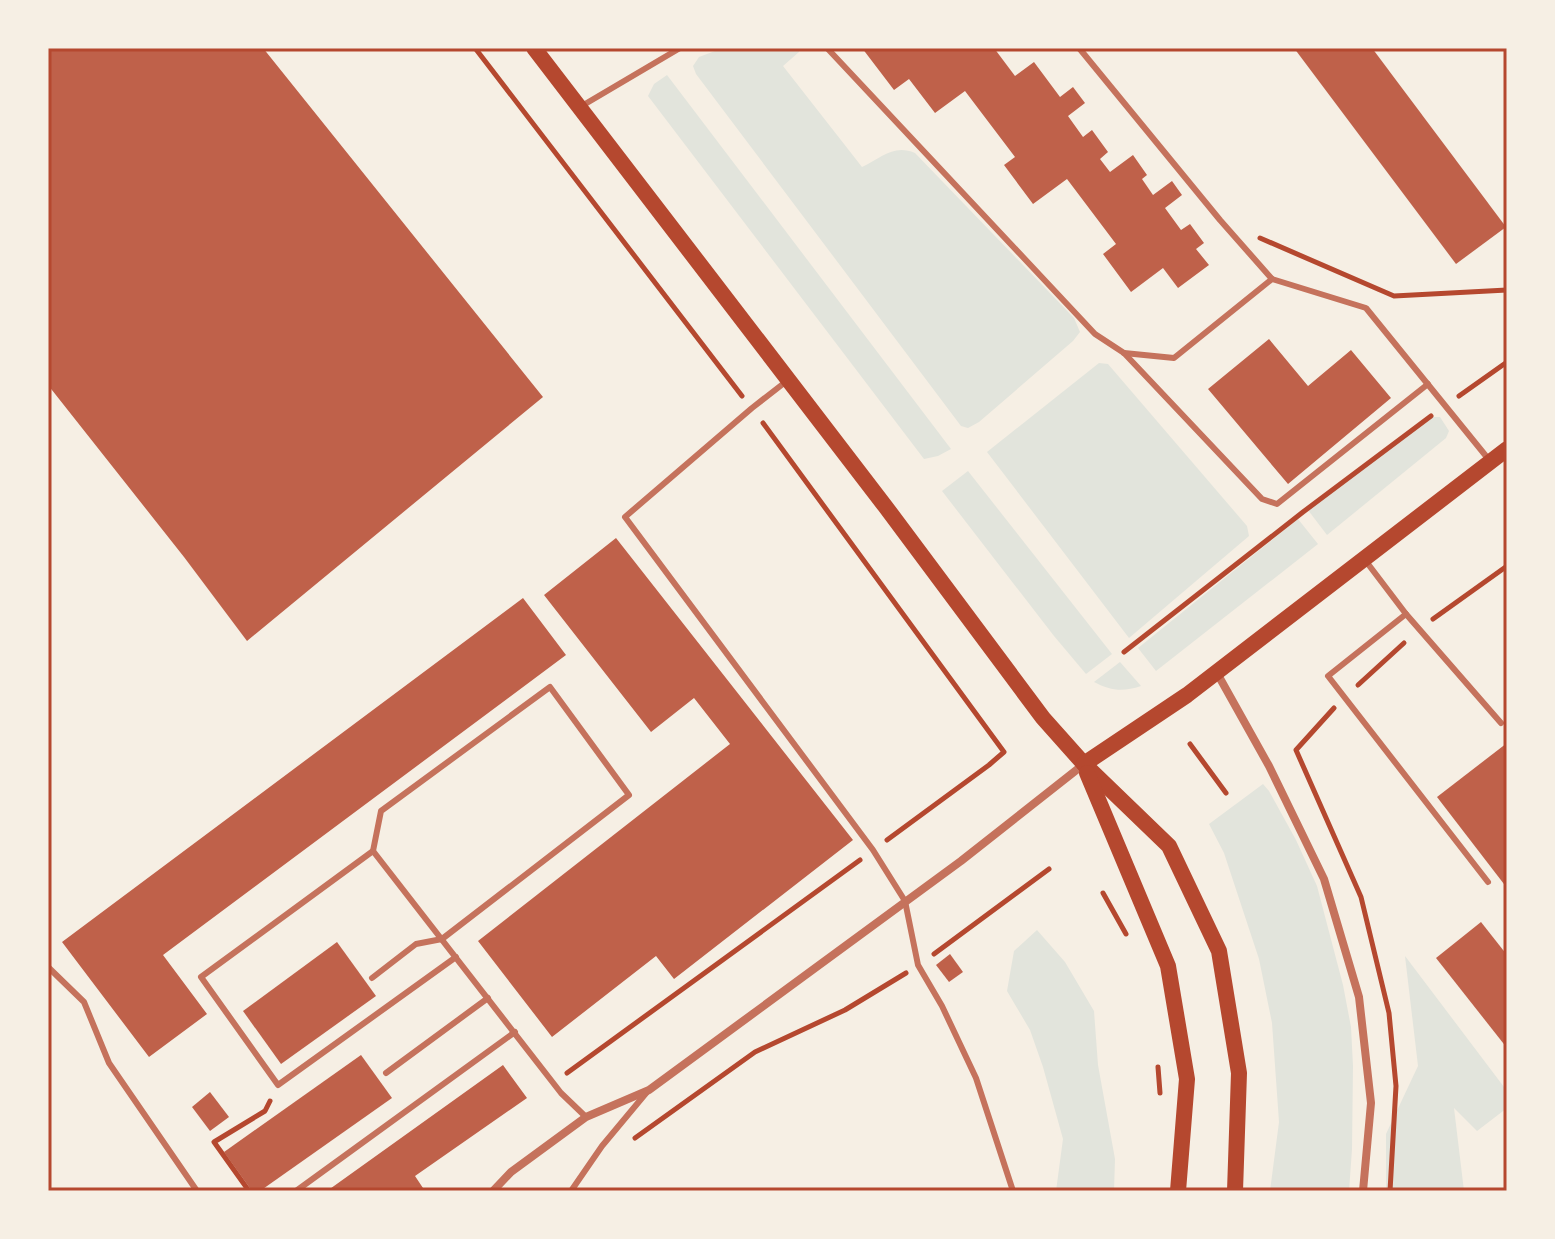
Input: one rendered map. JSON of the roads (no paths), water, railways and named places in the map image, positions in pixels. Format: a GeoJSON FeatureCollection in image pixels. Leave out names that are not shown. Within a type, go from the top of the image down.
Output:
{"type":"FeatureCollection","features":[{"type":"Feature","properties":{"kind":"main road"},"geometry":{"type":"LineString","coordinates":[[534,48],[885,506],[1043,718],[1084,764],[1169,846],[1219,951],[1239,1073],[1235,1191]]}},
{"type":"Feature","properties":{"kind":"main road"},"geometry":{"type":"LineString","coordinates":[[1084,764],[1187,695],[1507,449]]}},
{"type":"Feature","properties":{"kind":"main road"},"geometry":{"type":"LineString","coordinates":[[1084,764],[1168,966],[1187,1079],[1178,1191]]}},
{"type":"Feature","properties":{"kind":"street"},"geometry":{"type":"LineString","coordinates":[[1216,672],[1269,766],[1324,879],[1359,997],[1371,1103],[1363,1191]]}},
{"type":"Feature","properties":{"kind":"street"},"geometry":{"type":"LineString","coordinates":[[493,1191],[511,1172],[586,1117],[649,1090],[961,861],[1084,764]]}},
{"type":"Feature","properties":{"kind":"lane"},"geometry":{"type":"LineString","coordinates":[[579,107],[680,48]]}},
{"type":"Feature","properties":{"kind":"lane"},"geometry":{"type":"LineString","coordinates":[[827,48],[1095,334],[1124,353],[1262,499],[1277,504],[1428,384]]}},
{"type":"Feature","properties":{"kind":"lane"},"geometry":{"type":"LineString","coordinates":[[1079,48],[1272,279],[1366,308],[1491,462]]}},
{"type":"Feature","properties":{"kind":"lane"},"geometry":{"type":"LineString","coordinates":[[1124,353],[1174,358],[1272,279]]}},
{"type":"Feature","properties":{"kind":"lane"},"geometry":{"type":"LineString","coordinates":[[788,380],[625,517],[873,850],[905,901],[918,965],[942,1006],[976,1078],[1013,1191]]}},
{"type":"Feature","properties":{"kind":"lane"},"geometry":{"type":"LineString","coordinates":[[1365,560],[1406,614],[1501,723]]}},
{"type":"Feature","properties":{"kind":"lane"},"geometry":{"type":"LineString","coordinates":[[1406,614],[1328,676],[1488,882]]}},
{"type":"Feature","properties":{"kind":"lane"},"geometry":{"type":"LineString","coordinates":[[372,978],[416,944],[442,939],[629,795],[550,687],[381,811],[373,851],[201,977],[278,1085],[456,957]]}},
{"type":"Feature","properties":{"kind":"lane"},"geometry":{"type":"LineString","coordinates":[[373,851],[567,1100],[586,1117]]}},
{"type":"Feature","properties":{"kind":"lane"},"geometry":{"type":"LineString","coordinates":[[48,967],[84,1002],[109,1063],[197,1191]]}},
{"type":"Feature","properties":{"kind":"lane"},"geometry":{"type":"LineString","coordinates":[[386,1073],[488,998]]}},
{"type":"Feature","properties":{"kind":"lane"},"geometry":{"type":"LineString","coordinates":[[296,1191],[515,1032]]}},
{"type":"Feature","properties":{"kind":"lane"},"geometry":{"type":"LineString","coordinates":[[571,1191],[602,1146],[649,1090]]}}]}
